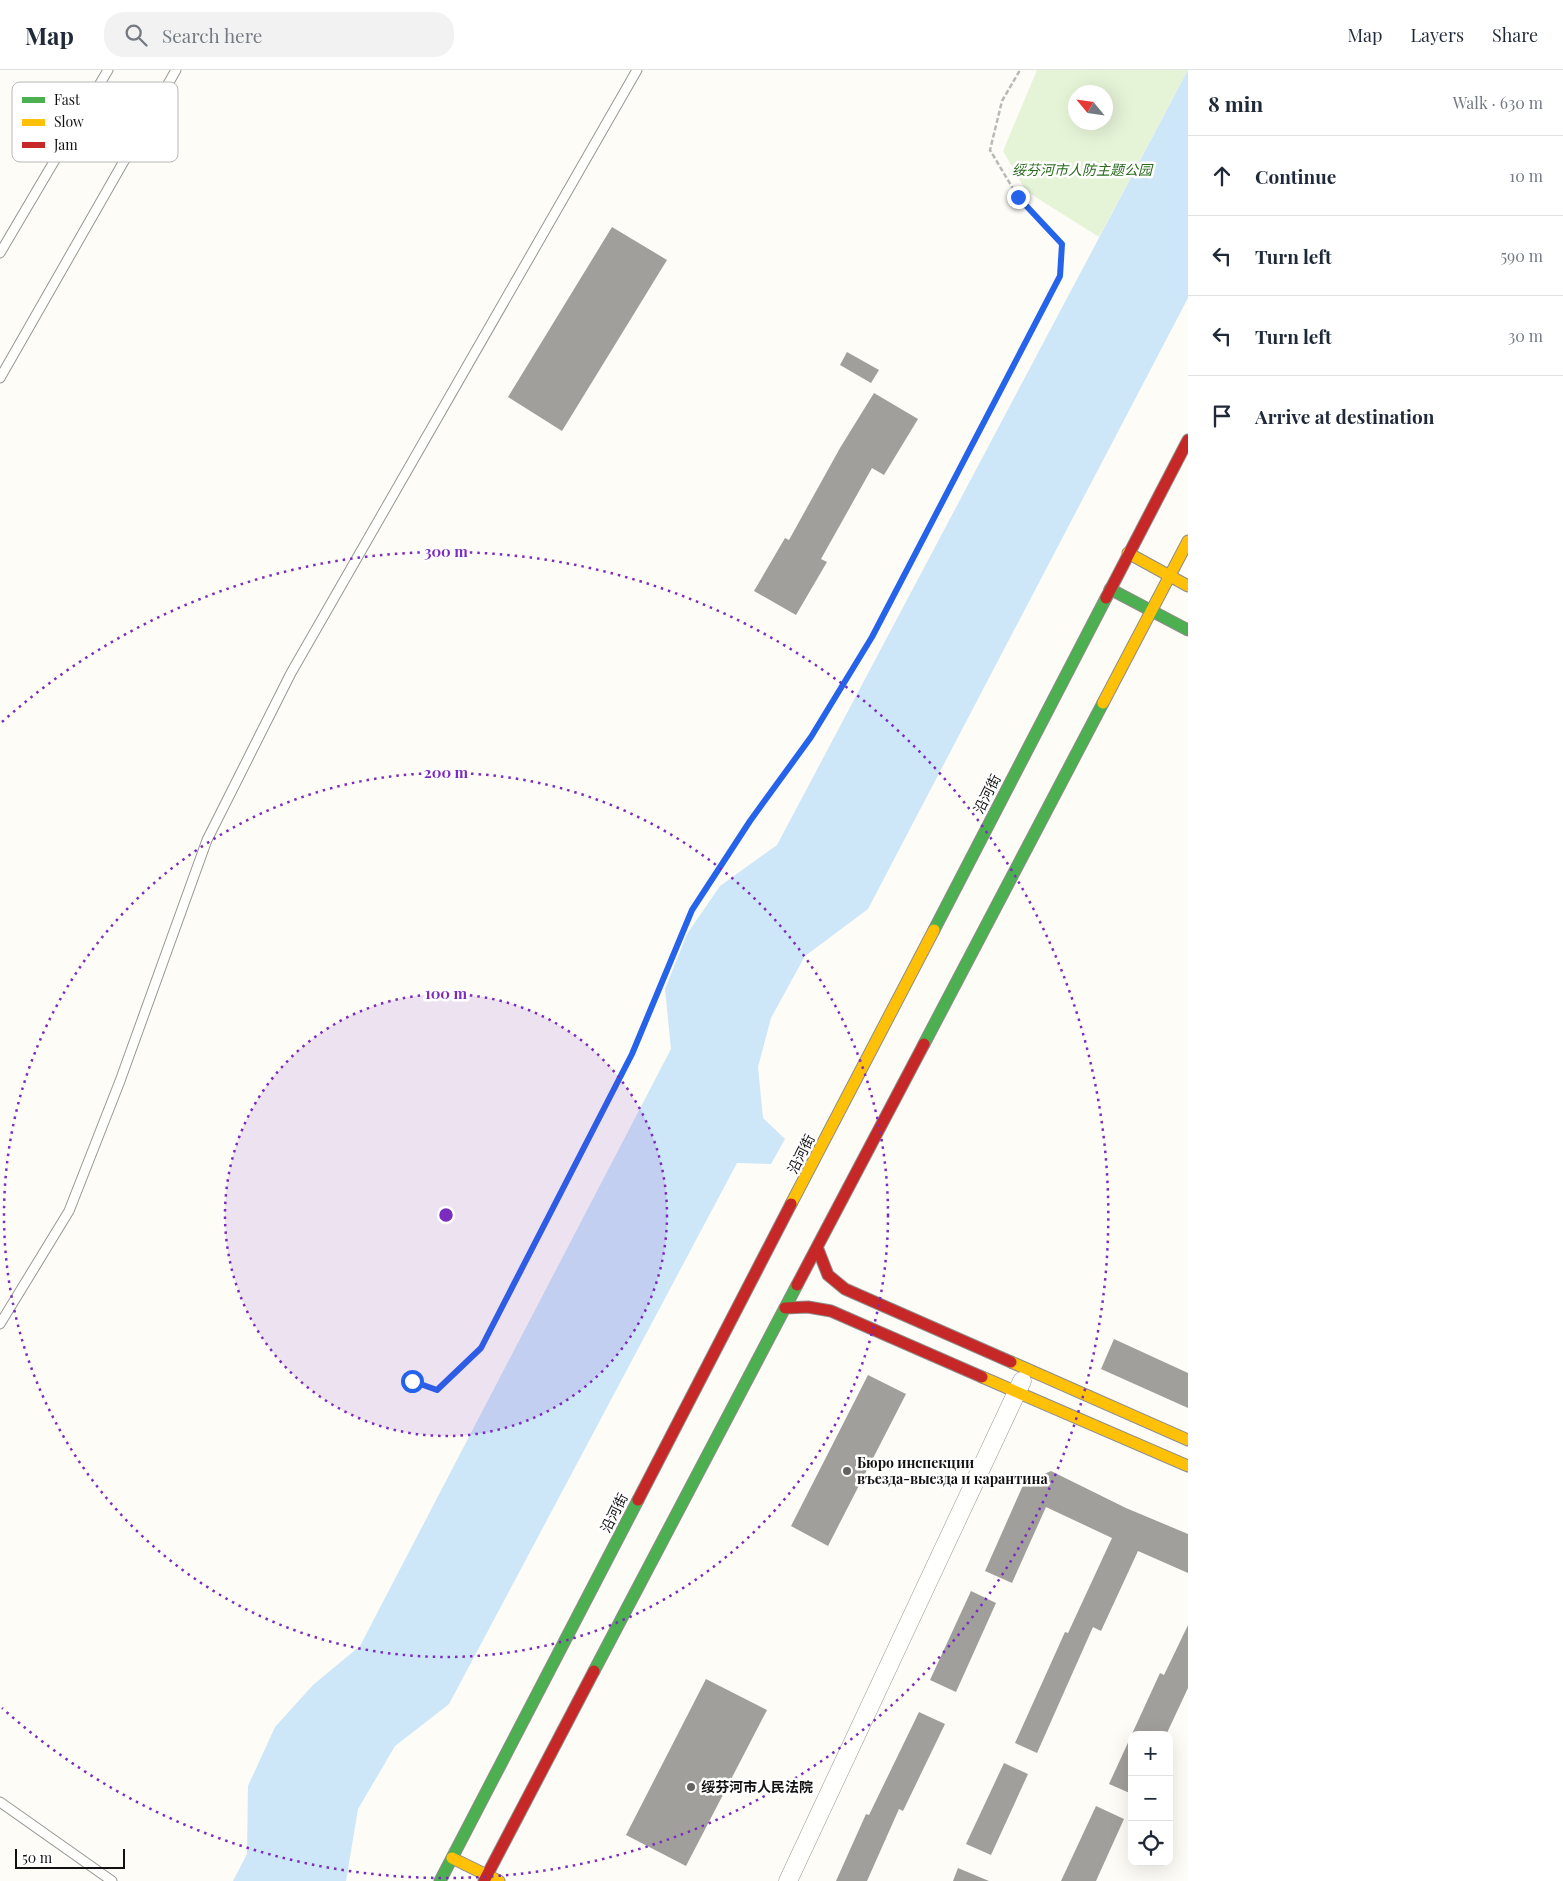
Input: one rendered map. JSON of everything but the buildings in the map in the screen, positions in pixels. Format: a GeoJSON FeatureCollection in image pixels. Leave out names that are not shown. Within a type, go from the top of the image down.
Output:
{"type":"FeatureCollection","features":[{"type":"Feature","properties":{"kind":"main road","name":"沿河街"},"geometry":{"type":"LineString","coordinates":[[440,1881],[1188,440]]}},
{"type":"Feature","properties":{"kind":"main road"},"geometry":{"type":"LineString","coordinates":[[486,1878],[1188,541]]}},
{"type":"Feature","properties":{"kind":"main road"},"geometry":{"type":"LineString","coordinates":[[1128,553],[1188,586]]}},
{"type":"Feature","properties":{"kind":"main road"},"geometry":{"type":"LineString","coordinates":[[1110,590],[1188,630]]}},
{"type":"Feature","properties":{"kind":"main road"},"geometry":{"type":"LineString","coordinates":[[817,1247],[828,1274],[845,1289],[1188,1440]]}},
{"type":"Feature","properties":{"kind":"main road"},"geometry":{"type":"LineString","coordinates":[[785,1308],[814,1307],[831,1312],[1188,1466]]}},
{"type":"Feature","properties":{"kind":"main road"},"geometry":{"type":"LineString","coordinates":[[452,1858],[486,1878],[499,1881]]}},
{"type":"Feature","properties":{"kind":"street"},"geometry":{"type":"LineString","coordinates":[[788,1881],[1028,1369]]}},
{"type":"Feature","properties":{"kind":"lane"},"geometry":{"type":"LineString","coordinates":[[101,82],[108,70]]}},
{"type":"Feature","properties":{"kind":"lane"},"geometry":{"type":"LineString","coordinates":[[169,82],[176,70]]}},
{"type":"Feature","properties":{"kind":"lane"},"geometry":{"type":"LineString","coordinates":[[0,1324],[69,1211],[120,1081],[207,840],[291,673],[637,70]]}},
{"type":"Feature","properties":{"kind":"lane"},"geometry":{"type":"LineString","coordinates":[[0,252],[53,162]]}},
{"type":"Feature","properties":{"kind":"lane"},"geometry":{"type":"LineString","coordinates":[[0,378],[123,162]]}},
{"type":"Feature","properties":{"kind":"lane"},"geometry":{"type":"LineString","coordinates":[[0,1802],[112,1881]]}},
{"type":"Feature","properties":{"kind":"path"},"geometry":{"type":"LineString","coordinates":[[412,1381],[437,1390],[481,1348],[632,1054],[692,910],[750,821],[811,737],[872,637],[1060,276],[1062,244],[1018,197],[990,150],[1002,101],[1020,70]]}},
{"type":"Feature","properties":{"kind":"green space","name":"绥芬河市人防主题公园"},"geometry":{"type":"Polygon","coordinates":[[[1037,70],[1188,70],[1099,237],[1026,191],[1003,151],[1037,70]]]}},
{"type":"Feature","properties":{"kind":"water"},"geometry":{"type":"Polygon","coordinates":[[[1188,70],[1188,298],[868,909],[805,956],[771,1018],[758,1067],[763,1118],[785,1139],[771,1164],[737,1163],[449,1704],[395,1746],[358,1809],[346,1881],[233,1881],[247,1854],[248,1786],[275,1727],[313,1685],[360,1646],[671,1049],[665,989],[687,934],[720,886],[777,845],[1188,70]]]}},
{"type":"Feature","properties":{"kind":"traffic: fast"},"geometry":{"type":"LineString","coordinates":[[1110,589],[1188,630]]}},
{"type":"Feature","properties":{"kind":"traffic: fast"},"geometry":{"type":"LineString","coordinates":[[934,930],[1106,598]]}},
{"type":"Feature","properties":{"kind":"traffic: fast"},"geometry":{"type":"LineString","coordinates":[[924,1044],[1103,703]]}},
{"type":"Feature","properties":{"kind":"traffic: fast"},"geometry":{"type":"LineString","coordinates":[[594,1671],[797,1285]]}},
{"type":"Feature","properties":{"kind":"traffic: fast"},"geometry":{"type":"LineString","coordinates":[[440,1881],[638,1500]]}},
{"type":"Feature","properties":{"kind":"traffic: slow"},"geometry":{"type":"LineString","coordinates":[[1103,703],[1188,541]]}},
{"type":"Feature","properties":{"kind":"traffic: slow"},"geometry":{"type":"LineString","coordinates":[[1128,553],[1188,586]]}},
{"type":"Feature","properties":{"kind":"traffic: slow"},"geometry":{"type":"LineString","coordinates":[[791,1204],[934,930]]}},
{"type":"Feature","properties":{"kind":"traffic: slow"},"geometry":{"type":"LineString","coordinates":[[1011,1362],[1188,1440]]}},
{"type":"Feature","properties":{"kind":"traffic: slow"},"geometry":{"type":"LineString","coordinates":[[982,1377],[1188,1466]]}},
{"type":"Feature","properties":{"kind":"traffic: slow"},"geometry":{"type":"LineString","coordinates":[[452,1858],[499,1881]]}},
{"type":"Feature","properties":{"kind":"traffic: jam"},"geometry":{"type":"LineString","coordinates":[[1106,598],[1188,440]]}},
{"type":"Feature","properties":{"kind":"traffic: jam"},"geometry":{"type":"LineString","coordinates":[[797,1285],[924,1044]]}},
{"type":"Feature","properties":{"kind":"traffic: jam"},"geometry":{"type":"LineString","coordinates":[[638,1500],[791,1204]]}},
{"type":"Feature","properties":{"kind":"traffic: jam"},"geometry":{"type":"LineString","coordinates":[[817,1247],[828,1275],[845,1289],[1011,1362]]}},
{"type":"Feature","properties":{"kind":"traffic: jam"},"geometry":{"type":"LineString","coordinates":[[785,1308],[808,1307],[831,1311],[982,1377]]}},
{"type":"Feature","properties":{"kind":"traffic: jam"},"geometry":{"type":"LineString","coordinates":[[484,1881],[594,1671]]}},
{"type":"Feature","properties":{"kind":"place","name":"Бюро инспекции въезда-выезда и карантина"},"geometry":{"type":"Point","coordinates":[847,1471]}},
{"type":"Feature","properties":{"kind":"place","name":"绥芬河市人民法院"},"geometry":{"type":"Point","coordinates":[691,1787]}},
{"type":"Feature","properties":{"kind":"route"},"geometry":{"type":"LineString","coordinates":[[412,1381],[437,1390],[481,1348],[632,1054],[692,910],[750,821],[811,737],[872,637],[1060,276],[1062,244],[1018,197]]}}]}
